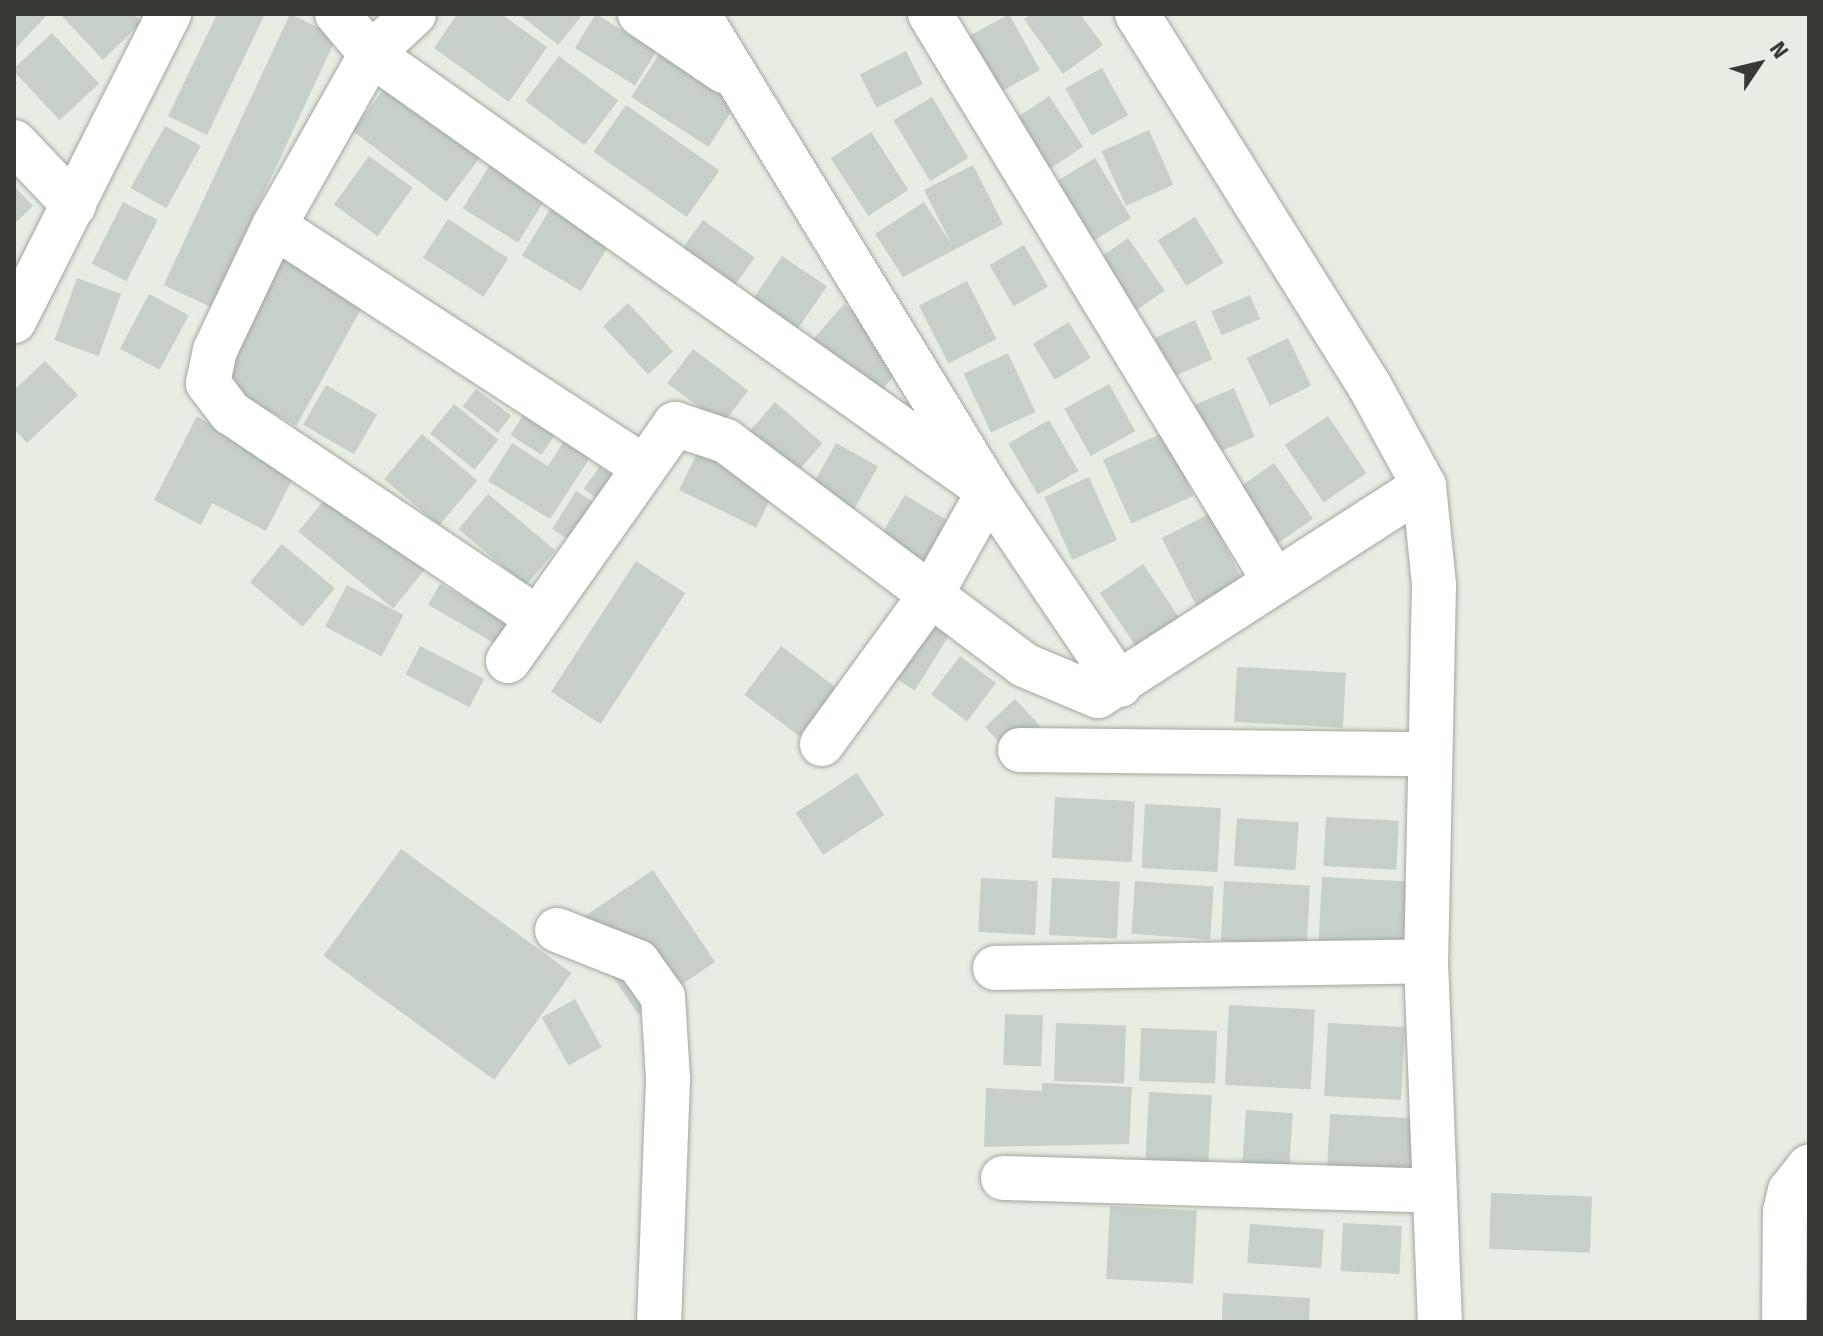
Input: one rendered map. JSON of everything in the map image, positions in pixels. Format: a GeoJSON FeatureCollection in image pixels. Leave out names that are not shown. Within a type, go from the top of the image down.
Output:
{"type":"FeatureCollection","features":[{"type":"Feature","properties":{"kind":"street"},"geometry":{"type":"LineString","coordinates":[[337,14],[371,54],[989,491]]}},
{"type":"Feature","properties":{"kind":"street"},"geometry":{"type":"LineString","coordinates":[[414,14],[371,54],[274,226],[207,370],[213,397],[537,618]]}},
{"type":"Feature","properties":{"kind":"street"},"geometry":{"type":"LineString","coordinates":[[640,14],[735,77]]}},
{"type":"Feature","properties":{"kind":"street"},"geometry":{"type":"LineString","coordinates":[[698,14],[1109,690],[1104,749]]}},
{"type":"Feature","properties":{"kind":"street"},"geometry":{"type":"LineString","coordinates":[[930,14],[1274,580]]}},
{"type":"Feature","properties":{"kind":"street"},"geometry":{"type":"LineString","coordinates":[[1137,14],[1361,372],[1424,486],[1434,585],[1426,754],[1426,961],[1430,1191],[1440,1322]]}},
{"type":"Feature","properties":{"kind":"street"},"geometry":{"type":"LineString","coordinates":[[14,321],[74,205],[158,19]]}},
{"type":"Feature","properties":{"kind":"street"},"geometry":{"type":"LineString","coordinates":[[14,142],[74,205]]}},
{"type":"Feature","properties":{"kind":"street"},"geometry":{"type":"LineString","coordinates":[[274,226],[642,466]]}},
{"type":"Feature","properties":{"kind":"street"},"geometry":{"type":"LineString","coordinates":[[508,661],[642,466],[675,424],[709,430],[932,593],[1024,665],[1109,690]]}},
{"type":"Feature","properties":{"kind":"street"},"geometry":{"type":"LineString","coordinates":[[1109,690],[1274,580],[1424,486]]}},
{"type":"Feature","properties":{"kind":"street"},"geometry":{"type":"LineString","coordinates":[[822,744],[932,593],[989,491]]}},
{"type":"Feature","properties":{"kind":"street"},"geometry":{"type":"LineString","coordinates":[[1020,750],[1426,754]]}},
{"type":"Feature","properties":{"kind":"street"},"geometry":{"type":"LineString","coordinates":[[557,930],[638,962],[663,997],[668,1079],[659,1322]]}},
{"type":"Feature","properties":{"kind":"street"},"geometry":{"type":"LineString","coordinates":[[995,968],[1426,961]]}},
{"type":"Feature","properties":{"kind":"street"},"geometry":{"type":"LineString","coordinates":[[1784,1322],[1785,1212],[1790,1191],[1809,1167]]}},
{"type":"Feature","properties":{"kind":"street"},"geometry":{"type":"LineString","coordinates":[[1003,1178],[1430,1191]]}},
{"type":"Feature","properties":{"kind":"building"},"geometry":{"type":"Polygon","coordinates":[[[14,14],[46,16],[14,50],[14,14]]]}},
{"type":"Feature","properties":{"kind":"building"},"geometry":{"type":"Polygon","coordinates":[[[60,14],[134,14],[142,22],[103,60],[60,14]]]}},
{"type":"Feature","properties":{"kind":"building"},"geometry":{"type":"Polygon","coordinates":[[[217,14],[265,14],[207,135],[168,116],[217,14]]]}},
{"type":"Feature","properties":{"kind":"building"},"geometry":{"type":"Polygon","coordinates":[[[290,14],[337,36],[211,307],[164,285],[290,14]]]}},
{"type":"Feature","properties":{"kind":"building"},"geometry":{"type":"Polygon","coordinates":[[[457,14],[501,14],[547,47],[509,102],[434,48],[457,14]]]}},
{"type":"Feature","properties":{"kind":"building"},"geometry":{"type":"Polygon","coordinates":[[[519,14],[583,14],[558,45],[519,14]]]}},
{"type":"Feature","properties":{"kind":"building"},"geometry":{"type":"Polygon","coordinates":[[[596,14],[656,52],[635,86],[575,48],[596,14]]]}},
{"type":"Feature","properties":{"kind":"building"},"geometry":{"type":"Polygon","coordinates":[[[1009,14],[1040,70],[988,99],[957,43],[1009,14]]]}},
{"type":"Feature","properties":{"kind":"building"},"geometry":{"type":"Polygon","coordinates":[[[1032,14],[1080,14],[1103,45],[1063,74],[1024,19],[1032,14]]]}},
{"type":"Feature","properties":{"kind":"building"},"geometry":{"type":"Polygon","coordinates":[[[52,33],[99,83],[60,120],[14,71],[52,33]]]}},
{"type":"Feature","properties":{"kind":"building"},"geometry":{"type":"Polygon","coordinates":[[[665,45],[742,95],[708,147],[631,97],[665,45]]]}},
{"type":"Feature","properties":{"kind":"building"},"geometry":{"type":"Polygon","coordinates":[[[906,51],[923,84],[876,108],[860,75],[906,51]]]}},
{"type":"Feature","properties":{"kind":"building"},"geometry":{"type":"Polygon","coordinates":[[[559,56],[618,101],[584,145],[525,101],[559,56]]]}},
{"type":"Feature","properties":{"kind":"building"},"geometry":{"type":"Polygon","coordinates":[[[1102,68],[1128,115],[1091,136],[1065,88],[1102,68]]]}},
{"type":"Feature","properties":{"kind":"building"},"geometry":{"type":"Polygon","coordinates":[[[389,82],[483,153],[447,202],[352,131],[389,82]]]}},
{"type":"Feature","properties":{"kind":"building"},"geometry":{"type":"Polygon","coordinates":[[[1049,96],[1083,147],[1044,173],[1010,122],[1049,96]]]}},
{"type":"Feature","properties":{"kind":"building"},"geometry":{"type":"Polygon","coordinates":[[[932,97],[969,158],[930,181],[893,120],[932,97]]]}},
{"type":"Feature","properties":{"kind":"building"},"geometry":{"type":"Polygon","coordinates":[[[626,105],[719,170],[687,217],[593,152],[626,105]]]}},
{"type":"Feature","properties":{"kind":"building"},"geometry":{"type":"Polygon","coordinates":[[[165,126],[201,146],[166,208],[131,188],[165,126]]]}},
{"type":"Feature","properties":{"kind":"building"},"geometry":{"type":"Polygon","coordinates":[[[1149,130],[1173,185],[1126,206],[1101,151],[1149,130]]]}},
{"type":"Feature","properties":{"kind":"building"},"geometry":{"type":"Polygon","coordinates":[[[871,132],[909,190],[868,216],[831,158],[871,132]]]}},
{"type":"Feature","properties":{"kind":"building"},"geometry":{"type":"Polygon","coordinates":[[[369,156],[413,188],[377,236],[334,205],[369,156]]]}},
{"type":"Feature","properties":{"kind":"building"},"geometry":{"type":"Polygon","coordinates":[[[1095,158],[1131,218],[1080,248],[1044,188],[1095,158]]]}},
{"type":"Feature","properties":{"kind":"building"},"geometry":{"type":"Polygon","coordinates":[[[493,160],[548,194],[518,243],[463,208],[493,160]]]}},
{"type":"Feature","properties":{"kind":"building"},"geometry":{"type":"Polygon","coordinates":[[[973,165],[1003,224],[903,277],[875,234],[924,202],[952,245],[924,190],[973,165]]]}},
{"type":"Feature","properties":{"kind":"building"},"geometry":{"type":"Polygon","coordinates":[[[14,186],[33,206],[14,224],[14,186]]]}},
{"type":"Feature","properties":{"kind":"building"},"geometry":{"type":"Polygon","coordinates":[[[559,194],[618,230],[581,291],[522,256],[559,194]]]}},
{"type":"Feature","properties":{"kind":"building"},"geometry":{"type":"Polygon","coordinates":[[[123,202],[158,220],[126,281],[92,263],[123,202]]]}},
{"type":"Feature","properties":{"kind":"building"},"geometry":{"type":"Polygon","coordinates":[[[1195,217],[1224,263],[1186,286],[1158,240],[1195,217]]]}},
{"type":"Feature","properties":{"kind":"building"},"geometry":{"type":"Polygon","coordinates":[[[448,219],[508,258],[483,297],[423,258],[448,219]]]}},
{"type":"Feature","properties":{"kind":"building"},"geometry":{"type":"Polygon","coordinates":[[[703,220],[755,258],[732,289],[680,252],[703,220]]]}},
{"type":"Feature","properties":{"kind":"building"},"geometry":{"type":"Polygon","coordinates":[[[1128,238],[1165,290],[1129,315],[1093,263],[1128,238]]]}},
{"type":"Feature","properties":{"kind":"building"},"geometry":{"type":"Polygon","coordinates":[[[1024,245],[1048,287],[1013,307],[989,265],[1024,245]]]}},
{"type":"Feature","properties":{"kind":"building"},"geometry":{"type":"Polygon","coordinates":[[[283,256],[365,302],[296,426],[214,380],[283,256]]]}},
{"type":"Feature","properties":{"kind":"building"},"geometry":{"type":"Polygon","coordinates":[[[782,256],[827,286],[794,335],[749,305],[782,256]]]}},
{"type":"Feature","properties":{"kind":"building"},"geometry":{"type":"Polygon","coordinates":[[[77,278],[121,294],[99,356],[54,340],[77,278]]]}},
{"type":"Feature","properties":{"kind":"building"},"geometry":{"type":"Polygon","coordinates":[[[967,281],[997,339],[948,363],[919,306],[967,281]]]}},
{"type":"Feature","properties":{"kind":"building"},"geometry":{"type":"Polygon","coordinates":[[[149,294],[189,315],[160,370],[120,349],[149,294]]]}},
{"type":"Feature","properties":{"kind":"building"},"geometry":{"type":"Polygon","coordinates":[[[1250,295],[1260,319],[1221,335],[1211,311],[1250,295]]]}},
{"type":"Feature","properties":{"kind":"building"},"geometry":{"type":"Polygon","coordinates":[[[628,303],[673,351],[648,374],[603,326],[628,303]]]}},
{"type":"Feature","properties":{"kind":"building"},"geometry":{"type":"Polygon","coordinates":[[[844,304],[908,360],[875,398],[811,342],[844,304]]]}},
{"type":"Feature","properties":{"kind":"building"},"geometry":{"type":"Polygon","coordinates":[[[1195,320],[1212,359],[1172,377],[1155,338],[1195,320]]]}},
{"type":"Feature","properties":{"kind":"building"},"geometry":{"type":"Polygon","coordinates":[[[1069,322],[1091,358],[1055,380],[1033,344],[1069,322]]]}},
{"type":"Feature","properties":{"kind":"building"},"geometry":{"type":"Polygon","coordinates":[[[1288,338],[1311,386],[1270,406],[1247,358],[1288,338]]]}},
{"type":"Feature","properties":{"kind":"building"},"geometry":{"type":"Polygon","coordinates":[[[693,349],[748,391],[722,425],[667,383],[693,349]]]}},
{"type":"Feature","properties":{"kind":"building"},"geometry":{"type":"Polygon","coordinates":[[[1008,353],[1035,412],[991,433],[964,374],[1008,353]]]}},
{"type":"Feature","properties":{"kind":"building"},"geometry":{"type":"Polygon","coordinates":[[[45,361],[78,395],[27,443],[14,429],[14,390],[45,361]]]}},
{"type":"Feature","properties":{"kind":"building"},"geometry":{"type":"Polygon","coordinates":[[[1109,384],[1135,431],[1091,456],[1064,409],[1109,384]]]}},
{"type":"Feature","properties":{"kind":"building"},"geometry":{"type":"Polygon","coordinates":[[[326,385],[377,414],[354,454],[303,425],[326,385]]]}},
{"type":"Feature","properties":{"kind":"building"},"geometry":{"type":"Polygon","coordinates":[[[1234,388],[1255,437],[1208,457],[1187,408],[1234,388]]]}},
{"type":"Feature","properties":{"kind":"building"},"geometry":{"type":"Polygon","coordinates":[[[476,389],[511,415],[498,433],[463,407],[476,389]]]}},
{"type":"Feature","properties":{"kind":"building"},"geometry":{"type":"Polygon","coordinates":[[[775,402],[823,443],[792,478],[745,437],[775,402]]]}},
{"type":"Feature","properties":{"kind":"building"},"geometry":{"type":"Polygon","coordinates":[[[454,404],[498,440],[474,469],[430,434],[454,404]]]}},
{"type":"Feature","properties":{"kind":"building"},"geometry":{"type":"Polygon","coordinates":[[[524,414],[555,434],[541,455],[510,435],[524,414]]]}},
{"type":"Feature","properties":{"kind":"building"},"geometry":{"type":"Polygon","coordinates":[[[197,416],[294,476],[266,531],[212,503],[201,525],[154,500],[197,416]]]}},
{"type":"Feature","properties":{"kind":"building"},"geometry":{"type":"Polygon","coordinates":[[[1328,416],[1367,473],[1323,502],[1285,445],[1328,416]]]}},
{"type":"Feature","properties":{"kind":"building"},"geometry":{"type":"Polygon","coordinates":[[[1049,420],[1078,471],[1038,495],[1008,444],[1049,420]]]}},
{"type":"Feature","properties":{"kind":"building"},"geometry":{"type":"Polygon","coordinates":[[[1165,432],[1193,496],[1131,524],[1103,460],[1165,432]]]}},
{"type":"Feature","properties":{"kind":"building"},"geometry":{"type":"Polygon","coordinates":[[[422,434],[477,480],[439,525],[384,479],[422,434]]]}},
{"type":"Feature","properties":{"kind":"building"},"geometry":{"type":"Polygon","coordinates":[[[564,441],[590,458],[550,519],[488,481],[512,443],[548,466],[564,441]]]}},
{"type":"Feature","properties":{"kind":"building"},"geometry":{"type":"Polygon","coordinates":[[[836,443],[878,466],[851,514],[809,491],[836,443]]]}},
{"type":"Feature","properties":{"kind":"building"},"geometry":{"type":"Polygon","coordinates":[[[701,445],[778,483],[756,528],[679,490],[701,445]]]}},
{"type":"Feature","properties":{"kind":"building"},"geometry":{"type":"Polygon","coordinates":[[[1274,463],[1313,519],[1265,553],[1226,497],[1274,463]]]}},
{"type":"Feature","properties":{"kind":"building"},"geometry":{"type":"Polygon","coordinates":[[[600,466],[623,483],[607,506],[584,489],[600,466]]]}},
{"type":"Feature","properties":{"kind":"building"},"geometry":{"type":"Polygon","coordinates":[[[1089,477],[1117,540],[1072,560],[1044,497],[1089,477]]]}},
{"type":"Feature","properties":{"kind":"building"},"geometry":{"type":"Polygon","coordinates":[[[333,489],[428,566],[393,609],[298,532],[333,489]]]}},
{"type":"Feature","properties":{"kind":"building"},"geometry":{"type":"Polygon","coordinates":[[[576,491],[598,505],[574,543],[552,529],[576,491]]]}},
{"type":"Feature","properties":{"kind":"building"},"geometry":{"type":"Polygon","coordinates":[[[488,494],[555,551],[526,586],[458,529],[488,494]]]}},
{"type":"Feature","properties":{"kind":"building"},"geometry":{"type":"Polygon","coordinates":[[[905,495],[954,524],[930,564],[881,534],[905,495]]]}},
{"type":"Feature","properties":{"kind":"building"},"geometry":{"type":"Polygon","coordinates":[[[1209,514],[1248,590],[1200,614],[1162,538],[1209,514]]]}},
{"type":"Feature","properties":{"kind":"building"},"geometry":{"type":"Polygon","coordinates":[[[282,544],[335,588],[303,627],[250,582],[282,544]]]}},
{"type":"Feature","properties":{"kind":"building"},"geometry":{"type":"Polygon","coordinates":[[[636,561],[685,593],[601,724],[551,692],[636,561]]]}},
{"type":"Feature","properties":{"kind":"building"},"geometry":{"type":"Polygon","coordinates":[[[1143,564],[1184,625],[1141,654],[1100,593],[1143,564]]]}},
{"type":"Feature","properties":{"kind":"building"},"geometry":{"type":"Polygon","coordinates":[[[440,584],[515,628],[503,648],[428,605],[440,584]]]}},
{"type":"Feature","properties":{"kind":"building"},"geometry":{"type":"Polygon","coordinates":[[[347,585],[404,615],[381,657],[325,626],[347,585]]]}},
{"type":"Feature","properties":{"kind":"building"},"geometry":{"type":"Polygon","coordinates":[[[923,613],[952,631],[915,690],[886,672],[923,613]]]}},
{"type":"Feature","properties":{"kind":"building"},"geometry":{"type":"Polygon","coordinates":[[[420,646],[484,679],[470,707],[405,675],[420,646]]]}},
{"type":"Feature","properties":{"kind":"building"},"geometry":{"type":"Polygon","coordinates":[[[781,646],[846,695],[809,743],[744,695],[781,646]]]}},
{"type":"Feature","properties":{"kind":"building"},"geometry":{"type":"Polygon","coordinates":[[[960,656],[996,683],[967,721],[931,694],[960,656]]]}},
{"type":"Feature","properties":{"kind":"building"},"geometry":{"type":"Polygon","coordinates":[[[1237,667],[1346,673],[1343,728],[1234,722],[1237,667]]]}},
{"type":"Feature","properties":{"kind":"building"},"geometry":{"type":"Polygon","coordinates":[[[1015,699],[1040,726],[1010,754],[985,727],[1015,699]]]}},
{"type":"Feature","properties":{"kind":"building"},"geometry":{"type":"Polygon","coordinates":[[[857,773],[884,815],[823,855],[796,813],[857,773]]]}},
{"type":"Feature","properties":{"kind":"building"},"geometry":{"type":"Polygon","coordinates":[[[1055,797],[1135,801],[1132,862],[1052,858],[1055,797]]]}},
{"type":"Feature","properties":{"kind":"building"},"geometry":{"type":"Polygon","coordinates":[[[1145,804],[1221,808],[1218,872],[1142,868],[1145,804]]]}},
{"type":"Feature","properties":{"kind":"building"},"geometry":{"type":"Polygon","coordinates":[[[1326,817],[1399,821],[1396,870],[1323,866],[1326,817]]]}},
{"type":"Feature","properties":{"kind":"building"},"geometry":{"type":"Polygon","coordinates":[[[1237,818],[1299,822],[1296,870],[1234,866],[1237,818]]]}},
{"type":"Feature","properties":{"kind":"building"},"geometry":{"type":"Polygon","coordinates":[[[401,849],[572,973],[494,1080],[323,956],[401,849]]]}},
{"type":"Feature","properties":{"kind":"building"},"geometry":{"type":"Polygon","coordinates":[[[653,870],[715,962],[638,1014],[576,922],[653,870]]]}},
{"type":"Feature","properties":{"kind":"building"},"geometry":{"type":"Polygon","coordinates":[[[1322,877],[1413,882],[1410,946],[1319,941],[1322,877]]]}},
{"type":"Feature","properties":{"kind":"building"},"geometry":{"type":"Polygon","coordinates":[[[981,878],[1038,881],[1035,935],[978,932],[981,878]]]}},
{"type":"Feature","properties":{"kind":"building"},"geometry":{"type":"Polygon","coordinates":[[[1052,878],[1120,882],[1117,938],[1049,935],[1052,878]]]}},
{"type":"Feature","properties":{"kind":"building"},"geometry":{"type":"Polygon","coordinates":[[[1135,881],[1214,887],[1210,939],[1131,934],[1135,881]]]}},
{"type":"Feature","properties":{"kind":"building"},"geometry":{"type":"Polygon","coordinates":[[[1224,881],[1310,886],[1307,945],[1221,941],[1224,881]]]}},
{"type":"Feature","properties":{"kind":"building"},"geometry":{"type":"Polygon","coordinates":[[[575,999],[602,1047],[568,1066],[542,1017],[575,999]]]}},
{"type":"Feature","properties":{"kind":"building"},"geometry":{"type":"Polygon","coordinates":[[[1229,1005],[1315,1010],[1311,1089],[1225,1085],[1229,1005]]]}},
{"type":"Feature","properties":{"kind":"building"},"geometry":{"type":"Polygon","coordinates":[[[1005,1014],[1043,1015],[1041,1066],[1003,1065],[1005,1014]]]}},
{"type":"Feature","properties":{"kind":"building"},"geometry":{"type":"Polygon","coordinates":[[[1056,1023],[1126,1025],[1124,1083],[1054,1081],[1056,1023]]]}},
{"type":"Feature","properties":{"kind":"building"},"geometry":{"type":"Polygon","coordinates":[[[1328,1023],[1405,1027],[1401,1100],[1324,1096],[1328,1023]]]}},
{"type":"Feature","properties":{"kind":"building"},"geometry":{"type":"Polygon","coordinates":[[[1141,1028],[1217,1031],[1215,1084],[1139,1081],[1141,1028]]]}},
{"type":"Feature","properties":{"kind":"building"},"geometry":{"type":"Polygon","coordinates":[[[1042,1083],[1132,1087],[1129,1144],[984,1147],[986,1088],[1042,1091],[1042,1083]]]}},
{"type":"Feature","properties":{"kind":"building"},"geometry":{"type":"Polygon","coordinates":[[[1149,1092],[1212,1095],[1208,1167],[1145,1164],[1149,1092]]]}},
{"type":"Feature","properties":{"kind":"building"},"geometry":{"type":"Polygon","coordinates":[[[1246,1110],[1293,1113],[1289,1174],[1242,1171],[1246,1110]]]}},
{"type":"Feature","properties":{"kind":"building"},"geometry":{"type":"Polygon","coordinates":[[[1330,1114],[1416,1119],[1413,1180],[1327,1176],[1330,1114]]]}},
{"type":"Feature","properties":{"kind":"building"},"geometry":{"type":"Polygon","coordinates":[[[1491,1193],[1592,1197],[1590,1252],[1489,1249],[1491,1193]]]}},
{"type":"Feature","properties":{"kind":"building"},"geometry":{"type":"Polygon","coordinates":[[[1110,1206],[1197,1211],[1193,1283],[1106,1279],[1110,1206]]]}},
{"type":"Feature","properties":{"kind":"building"},"geometry":{"type":"Polygon","coordinates":[[[1343,1223],[1402,1226],[1399,1274],[1340,1271],[1343,1223]]]}},
{"type":"Feature","properties":{"kind":"building"},"geometry":{"type":"Polygon","coordinates":[[[1250,1224],[1324,1229],[1321,1268],[1247,1263],[1250,1224]]]}},
{"type":"Feature","properties":{"kind":"building"},"geometry":{"type":"Polygon","coordinates":[[[1223,1293],[1310,1298],[1309,1322],[1222,1322],[1223,1293]]]}}]}
